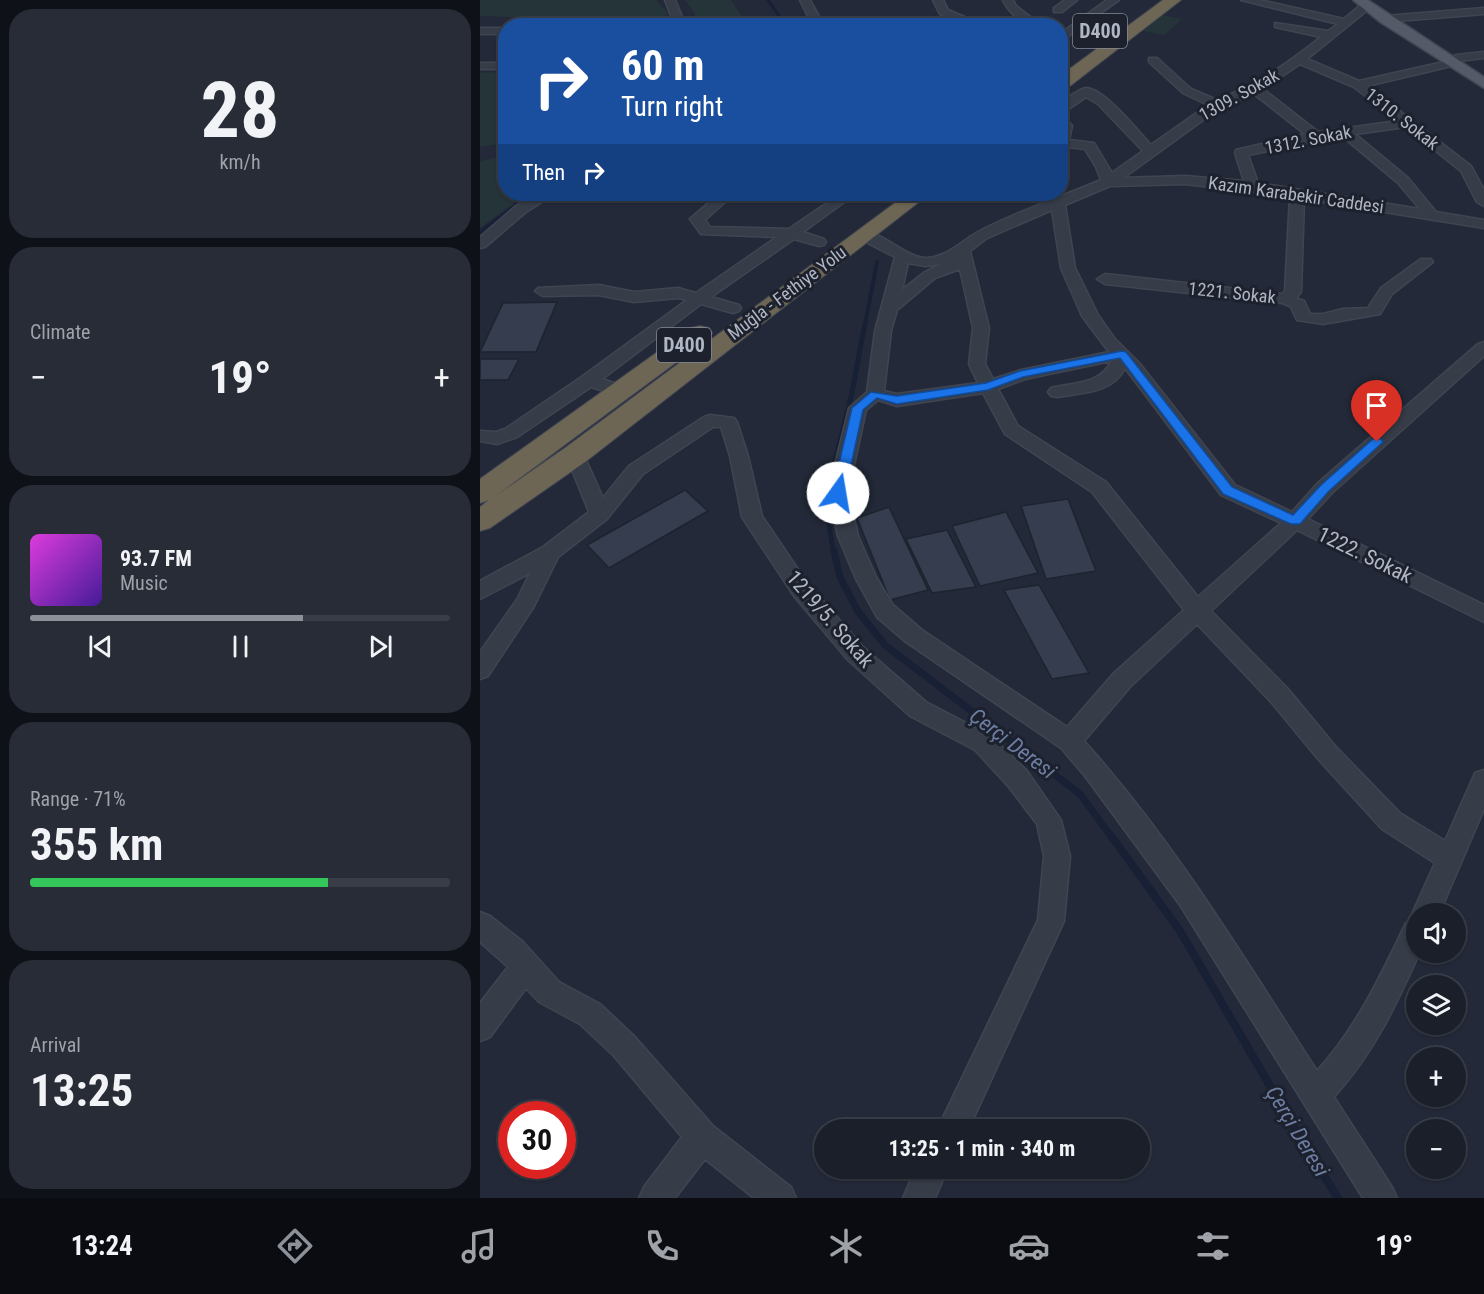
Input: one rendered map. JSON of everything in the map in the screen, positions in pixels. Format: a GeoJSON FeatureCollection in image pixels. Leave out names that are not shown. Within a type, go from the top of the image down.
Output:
{"type":"FeatureCollection","features":[{"type":"Feature","properties":{"kind":"highway","name":"D400"},"geometry":{"type":"LineString","coordinates":[[1068,79],[1173,0]]}},
{"type":"Feature","properties":{"kind":"highway","name":"D400"},"geometry":{"type":"LineString","coordinates":[[1105,27],[1130,7]]}},
{"type":"Feature","properties":{"kind":"highway","name":"Muğla - Fethiye Yolu"},"geometry":{"type":"LineString","coordinates":[[480,493],[620,392],[875,201]]}},
{"type":"Feature","properties":{"kind":"highway","name":"Muğla - Fethiye Yolu"},"geometry":{"type":"LineString","coordinates":[[480,521],[575,455],[909,201]]}},
{"type":"Feature","properties":{"kind":"main road"},"geometry":{"type":"LineString","coordinates":[[1364,2],[1385,19],[1484,84]]}},
{"type":"Feature","properties":{"kind":"street"},"geometry":{"type":"LineString","coordinates":[[670,0],[678,18]]}},
{"type":"Feature","properties":{"kind":"street"},"geometry":{"type":"LineString","coordinates":[[805,0],[815,18]]}},
{"type":"Feature","properties":{"kind":"street"},"geometry":{"type":"LineString","coordinates":[[938,0],[944,12],[960,18]]}},
{"type":"Feature","properties":{"kind":"street"},"geometry":{"type":"LineString","coordinates":[[1008,0],[1012,8],[1025,18]]}},
{"type":"Feature","properties":{"kind":"street"},"geometry":{"type":"LineString","coordinates":[[1058,10],[1072,0]]}},
{"type":"Feature","properties":{"kind":"street"},"geometry":{"type":"LineString","coordinates":[[1068,33],[1114,0]]}},
{"type":"Feature","properties":{"kind":"street"},"geometry":{"type":"LineString","coordinates":[[1246,0],[1345,21]]}},
{"type":"Feature","properties":{"kind":"street","name":"1309. Sokak"},"geometry":{"type":"LineString","coordinates":[[1108,182],[1217,104],[1255,89],[1299,60],[1364,2]]}},
{"type":"Feature","properties":{"kind":"street"},"geometry":{"type":"LineString","coordinates":[[1385,19],[1484,11]]}},
{"type":"Feature","properties":{"kind":"street"},"geometry":{"type":"LineString","coordinates":[[1279,25],[1329,35]]}},
{"type":"Feature","properties":{"kind":"street"},"geometry":{"type":"LineString","coordinates":[[480,30],[498,30]]}},
{"type":"Feature","properties":{"kind":"street"},"geometry":{"type":"LineString","coordinates":[[1358,85],[1452,63],[1456,58],[1484,55]]}},
{"type":"Feature","properties":{"kind":"street"},"geometry":{"type":"LineString","coordinates":[[1153,60],[1187,91],[1217,104]]}},
{"type":"Feature","properties":{"kind":"street","name":"1310. Sokak"},"geometry":{"type":"LineString","coordinates":[[1299,60],[1358,85],[1409,123],[1466,169],[1484,202]]}},
{"type":"Feature","properties":{"kind":"street"},"geometry":{"type":"LineString","coordinates":[[480,66],[498,66]]}},
{"type":"Feature","properties":{"kind":"street"},"geometry":{"type":"LineString","coordinates":[[1255,89],[1315,136]]}},
{"type":"Feature","properties":{"kind":"street"},"geometry":{"type":"LineString","coordinates":[[1068,103],[1086,92],[1102,101],[1150,152]]}},
{"type":"Feature","properties":{"kind":"street","name":"1312. Sokak"},"geometry":{"type":"LineString","coordinates":[[1252,186],[1241,153],[1315,136],[1409,123]]}},
{"type":"Feature","properties":{"kind":"street"},"geometry":{"type":"LineString","coordinates":[[1345,132],[1405,183],[1424,203],[1431,215]]}},
{"type":"Feature","properties":{"kind":"street"},"geometry":{"type":"LineString","coordinates":[[1068,144],[1089,146],[1103,167],[1108,182],[1068,199]]}},
{"type":"Feature","properties":{"kind":"street","name":"Kazım Karabekir Caddesi"},"geometry":{"type":"LineString","coordinates":[[1108,182],[1185,180],[1252,186],[1484,224]]}},
{"type":"Feature","properties":{"kind":"street","name":"1221. Sokak"},"geometry":{"type":"LineString","coordinates":[[1105,279],[1285,299],[1293,292],[1297,193]]}},
{"type":"Feature","properties":{"kind":"street"},"geometry":{"type":"LineString","coordinates":[[480,243],[521,209],[535,201]]}},
{"type":"Feature","properties":{"kind":"street"},"geometry":{"type":"LineString","coordinates":[[719,201],[697,219],[706,231],[791,233],[819,242]]}},
{"type":"Feature","properties":{"kind":"street"},"geometry":{"type":"LineString","coordinates":[[482,435],[497,438],[511,434],[589,381],[698,298],[838,201]]}},
{"type":"Feature","properties":{"kind":"street"},"geometry":{"type":"LineString","coordinates":[[890,308],[930,275],[964,257],[981,236],[1063,201]]}},
{"type":"Feature","properties":{"kind":"street","name":"1222. Sokak"},"geometry":{"type":"LineString","coordinates":[[1058,203],[1068,268],[1090,316],[1228,490],[1484,614]]}},
{"type":"Feature","properties":{"kind":"street"},"geometry":{"type":"LineString","coordinates":[[863,235],[903,255],[925,262],[964,257]]}},
{"type":"Feature","properties":{"kind":"street"},"geometry":{"type":"LineString","coordinates":[[903,255],[883,331],[875,394],[858,408],[838,493],[848,536],[866,579],[885,611],[914,636],[1069,741],[1094,770],[1189,896],[1381,1198]]}},
{"type":"Feature","properties":{"kind":"street"},"geometry":{"type":"LineString","coordinates":[[964,257],[981,328],[977,364],[1011,430],[1099,488],[1196,610],[1280,696],[1328,753],[1391,821],[1451,859]]}},
{"type":"Feature","properties":{"kind":"street"},"geometry":{"type":"LineString","coordinates":[[1285,299],[1298,304],[1303,317],[1319,321],[1352,312],[1367,313],[1374,311],[1386,291],[1426,262]]}},
{"type":"Feature","properties":{"kind":"street"},"geometry":{"type":"LineString","coordinates":[[543,291],[599,291],[634,297],[678,293],[733,308]]}},
{"type":"Feature","properties":{"kind":"street"},"geometry":{"type":"LineString","coordinates":[[1069,741],[1122,680],[1295,521],[1325,488],[1484,347]]}},
{"type":"Feature","properties":{"kind":"street"},"geometry":{"type":"LineString","coordinates":[[1036,359],[1116,348]]}},
{"type":"Feature","properties":{"kind":"street"},"geometry":{"type":"LineString","coordinates":[[875,394],[897,400],[988,387],[1020,375],[1116,348]]}},
{"type":"Feature","properties":{"kind":"street"},"geometry":{"type":"LineString","coordinates":[[1057,392],[1104,382],[1115,372],[1116,348]]}},
{"type":"Feature","properties":{"kind":"street"},"geometry":{"type":"LineString","coordinates":[[589,381],[620,392]]}},
{"type":"Feature","properties":{"kind":"street","name":"1219/5. Sokak"},"geometry":{"type":"LineString","coordinates":[[480,591],[550,552],[600,514],[636,470],[710,421],[728,422],[739,456],[752,517],[801,590],[856,654],[918,709],[983,743],[1017,779],[1048,820],[1057,856],[1051,921],[957,1119]]}},
{"type":"Feature","properties":{"kind":"street"},"geometry":{"type":"LineString","coordinates":[[575,455],[600,514]]}},
{"type":"Feature","properties":{"kind":"street"},"geometry":{"type":"LineString","coordinates":[[480,670],[526,602],[550,552]]}},
{"type":"Feature","properties":{"kind":"street"},"geometry":{"type":"LineString","coordinates":[[1430,903],[1484,781]]}},
{"type":"Feature","properties":{"kind":"street"},"geometry":{"type":"LineString","coordinates":[[480,925],[512,951],[549,992],[590,1014],[624,1046],[702,1137],[780,1198]]}},
{"type":"Feature","properties":{"kind":"street"},"geometry":{"type":"LineString","coordinates":[[1315,1096],[1341,1067],[1374,1019],[1406,953]]}},
{"type":"Feature","properties":{"kind":"street"},"geometry":{"type":"LineString","coordinates":[[480,1027],[525,966]]}},
{"type":"Feature","properties":{"kind":"street"},"geometry":{"type":"LineString","coordinates":[[655,1198],[702,1137]]}},
{"type":"Feature","properties":{"kind":"street"},"geometry":{"type":"LineString","coordinates":[[919,1198],[928,1179]]}},
{"type":"Feature","properties":{"kind":"shaded area"},"geometry":{"type":"Polygon","coordinates":[[[480,0],[656,0],[668,13],[665,18],[480,16],[480,0]]]}},
{"type":"Feature","properties":{"kind":"shaded area"},"geometry":{"type":"Polygon","coordinates":[[[685,0],[731,0],[743,18],[695,18],[695,13],[685,0]]]}},
{"type":"Feature","properties":{"kind":"shaded area"},"geometry":{"type":"Polygon","coordinates":[[[1162,15],[1182,19],[1164,35],[1143,31],[1162,15]]]}},
{"type":"Feature","properties":{"kind":"shaded area"},"geometry":{"type":"Polygon","coordinates":[[[480,73],[498,73],[498,144],[480,147],[480,73]]]}},
{"type":"Feature","properties":{"kind":"shaded area"},"geometry":{"type":"Polygon","coordinates":[[[498,157],[498,201],[517,201],[480,228],[480,161],[498,157]]]}},
{"type":"Feature","properties":{"kind":"building"},"geometry":{"type":"Polygon","coordinates":[[[557,302],[536,352],[480,352],[503,303],[557,302]]]}},
{"type":"Feature","properties":{"kind":"building"},"geometry":{"type":"Polygon","coordinates":[[[480,359],[519,359],[508,380],[480,380],[480,359]]]}},
{"type":"Feature","properties":{"kind":"building"},"geometry":{"type":"Polygon","coordinates":[[[685,490],[708,511],[609,568],[587,545],[685,490]]]}},
{"type":"Feature","properties":{"kind":"building"},"geometry":{"type":"Polygon","coordinates":[[[1068,499],[1096,571],[1046,579],[1021,506],[1068,499]]]}},
{"type":"Feature","properties":{"kind":"building"},"geometry":{"type":"Polygon","coordinates":[[[889,507],[928,590],[890,600],[857,518],[889,507]]]}},
{"type":"Feature","properties":{"kind":"building"},"geometry":{"type":"Polygon","coordinates":[[[1006,512],[1038,573],[980,586],[952,526],[1006,512]]]}},
{"type":"Feature","properties":{"kind":"building"},"geometry":{"type":"Polygon","coordinates":[[[947,530],[976,587],[932,593],[906,539],[947,530]]]}},
{"type":"Feature","properties":{"kind":"building"},"geometry":{"type":"Polygon","coordinates":[[[1039,585],[1089,673],[1052,679],[1004,590],[1039,585]]]}},
{"type":"Feature","properties":{"kind":"waterway","name":"Çerçi Deresi"},"geometry":{"type":"LineString","coordinates":[[768,0],[780,18]]}},
{"type":"Feature","properties":{"kind":"waterway"},"geometry":{"type":"LineString","coordinates":[[480,237],[527,201]]}},
{"type":"Feature","properties":{"kind":"waterway","name":"Çerçi Deresi"},"geometry":{"type":"LineString","coordinates":[[865,325],[877,262]]}},
{"type":"Feature","properties":{"kind":"waterway","name":"Çerçi Deresi"},"geometry":{"type":"LineString","coordinates":[[834,553],[829,512],[832,474],[851,397],[865,324]]}},
{"type":"Feature","properties":{"kind":"waterway","name":"Çerçi Deresi"},"geometry":{"type":"LineString","coordinates":[[834,551],[840,577],[857,610],[885,645],[1080,794],[1113,839]]}},
{"type":"Feature","properties":{"kind":"waterway","name":"Çerçi Deresi"},"geometry":{"type":"LineString","coordinates":[[1112,837],[1180,931],[1305,1146],[1338,1198]]}},
{"type":"Feature","properties":{"kind":"route"},"geometry":{"type":"LineString","coordinates":[[838,493],[858,408],[875,394],[897,400],[988,387],[1020,375],[1122,354],[1228,490],[1295,521],[1325,488],[1377,442]]}}]}
